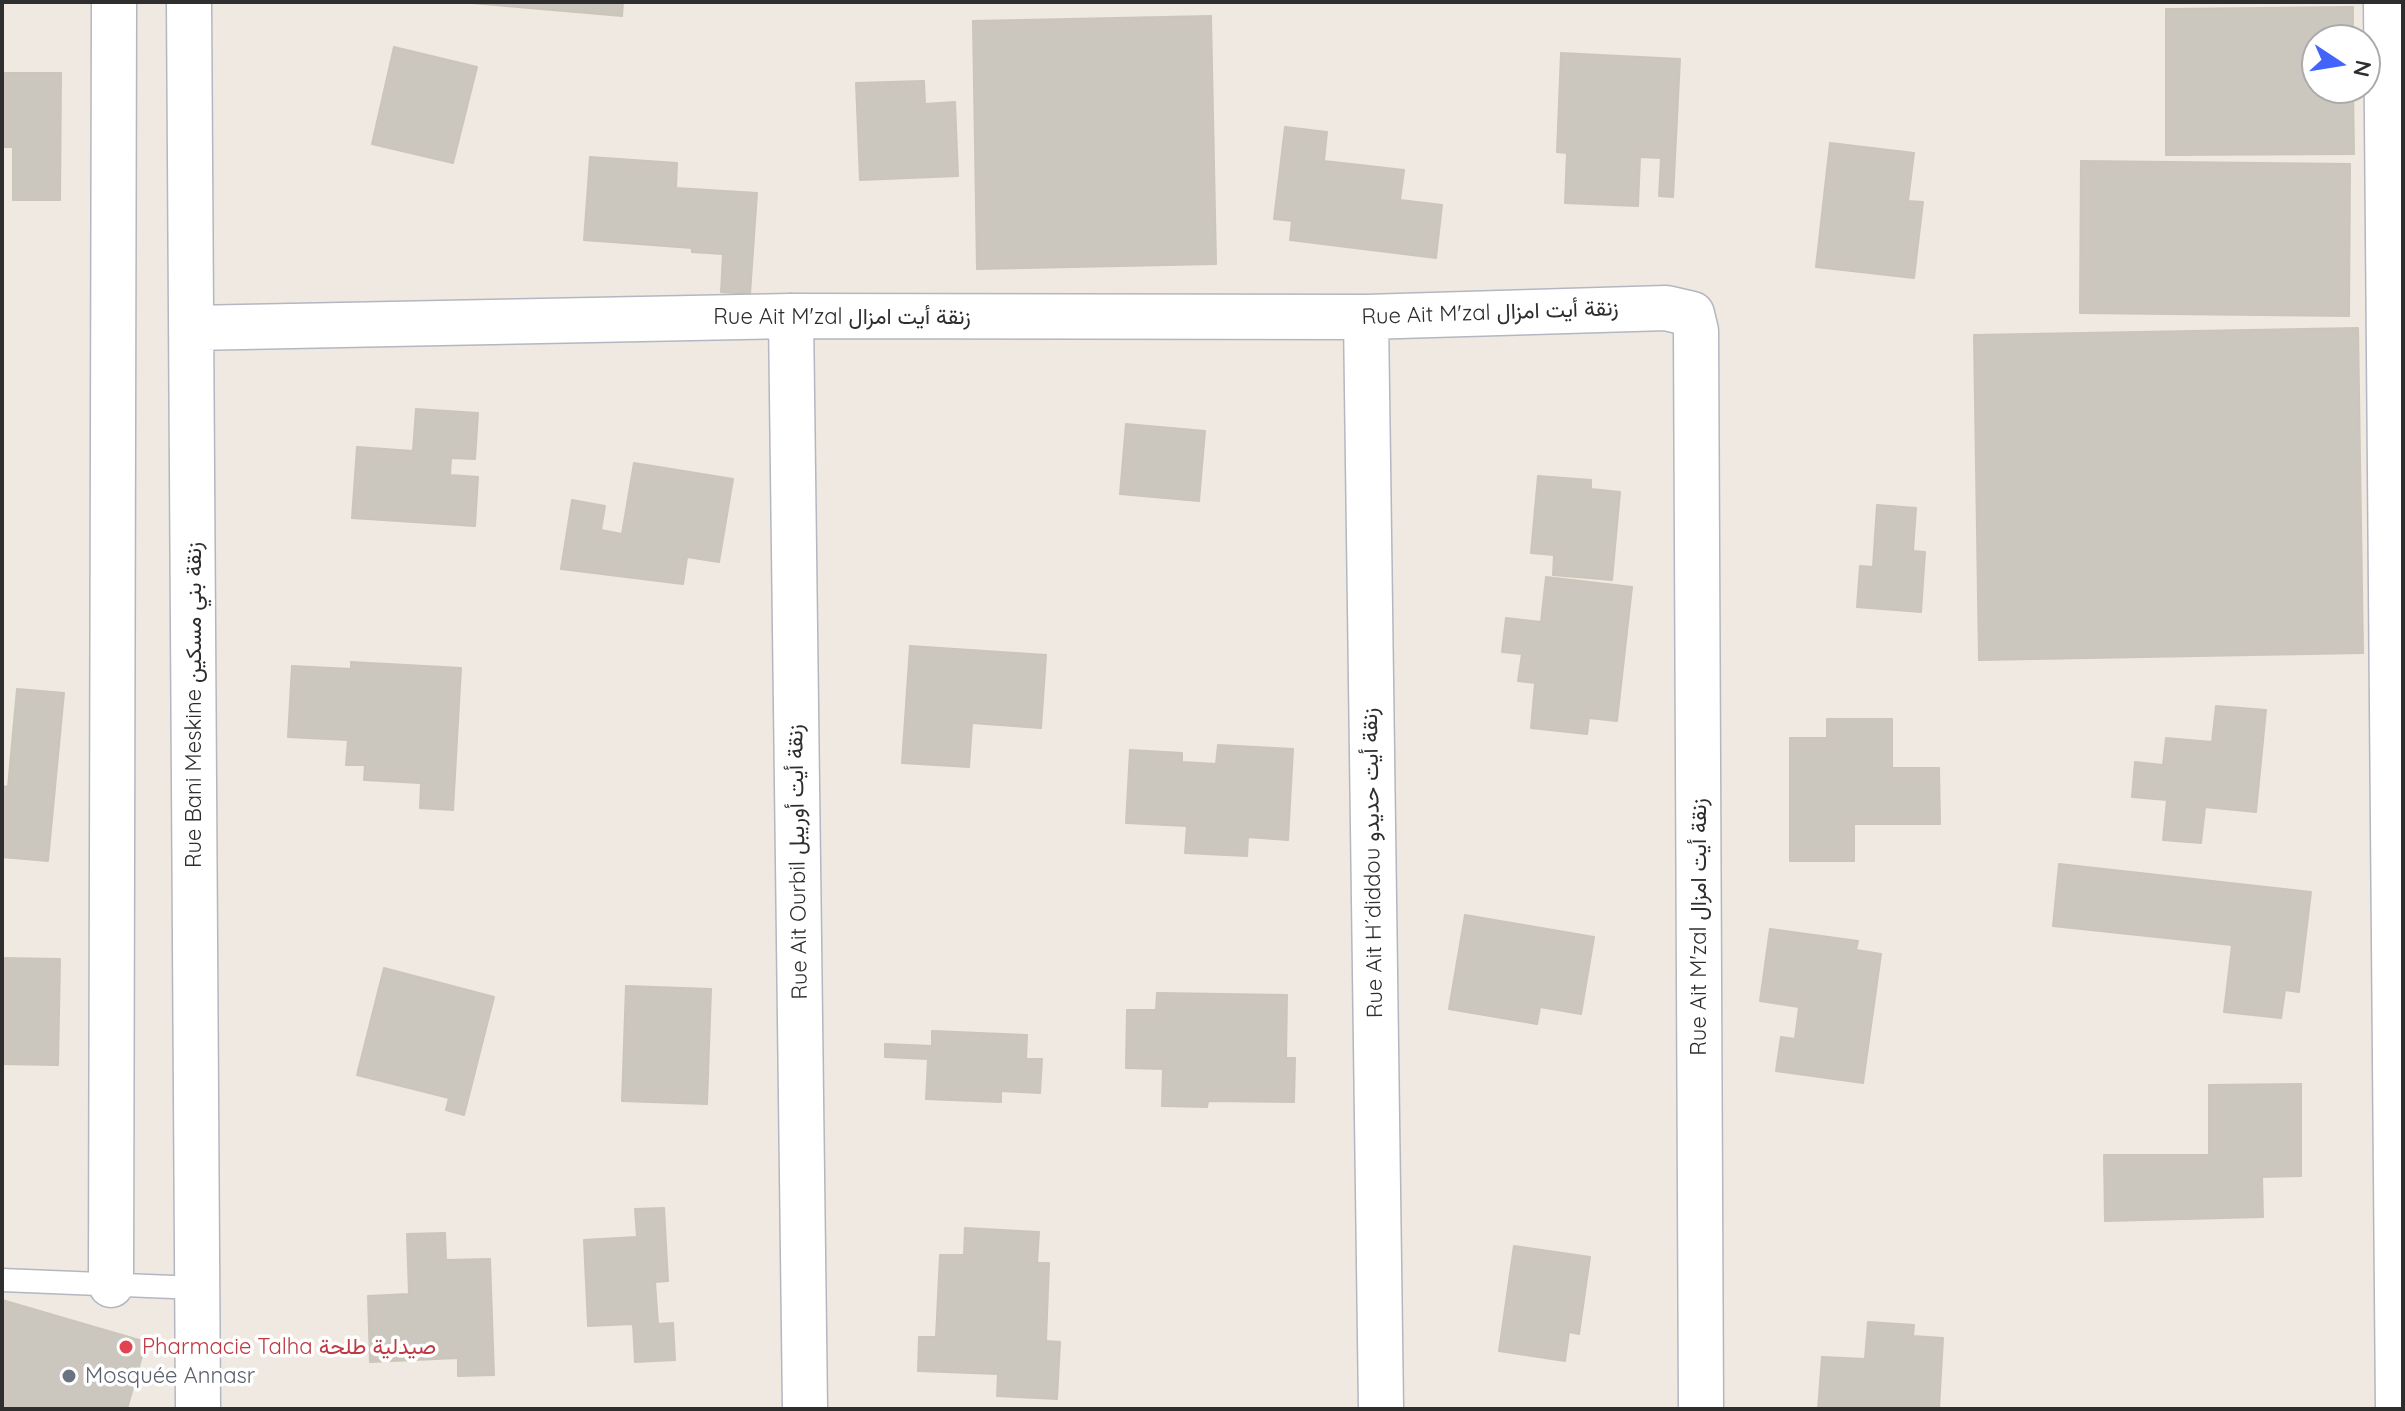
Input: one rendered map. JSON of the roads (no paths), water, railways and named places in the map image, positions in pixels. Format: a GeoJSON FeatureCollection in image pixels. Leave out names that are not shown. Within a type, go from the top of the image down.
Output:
{"type":"FeatureCollection","features":[{"type":"Feature","properties":{"kind":"street"},"geometry":{"type":"LineString","coordinates":[[111,1285],[114,2]]}},
{"type":"Feature","properties":{"kind":"street","name":"Rue Bani Meskine زنقة بني مسكين"},"geometry":{"type":"LineString","coordinates":[[189,2],[198,1409]]}},
{"type":"Feature","properties":{"kind":"street"},"geometry":{"type":"LineString","coordinates":[[2386,2],[2396,409],[2398,1409]]}},
{"type":"Feature","properties":{"kind":"street","name":"Rue Ait M'zal زنقة أيت امزال"},"geometry":{"type":"LineString","coordinates":[[192,328],[791,316],[1366,317],[1666,308],[1685,311],[1695,322],[1701,1409]]}},
{"type":"Feature","properties":{"kind":"street","name":"Rue Ait Ourbil زنقة أيت أوريبل"},"geometry":{"type":"LineString","coordinates":[[791,316],[805,1409]]}},
{"type":"Feature","properties":{"kind":"street","name":"Rue Ait H´diddou زنقة أيت حديدو"},"geometry":{"type":"LineString","coordinates":[[1366,317],[1381,1409]]}},
{"type":"Feature","properties":{"kind":"lane"},"geometry":{"type":"LineString","coordinates":[[2,1280],[197,1288]]}},
{"type":"Feature","properties":{"kind":"place","name":"Pharmacie Talha صيدلية طلحة"},"geometry":{"type":"Point","coordinates":[126,1347]}},
{"type":"Feature","properties":{"kind":"place","name":"Mosquée Annasr"},"geometry":{"type":"Point","coordinates":[69,1376]}}]}
